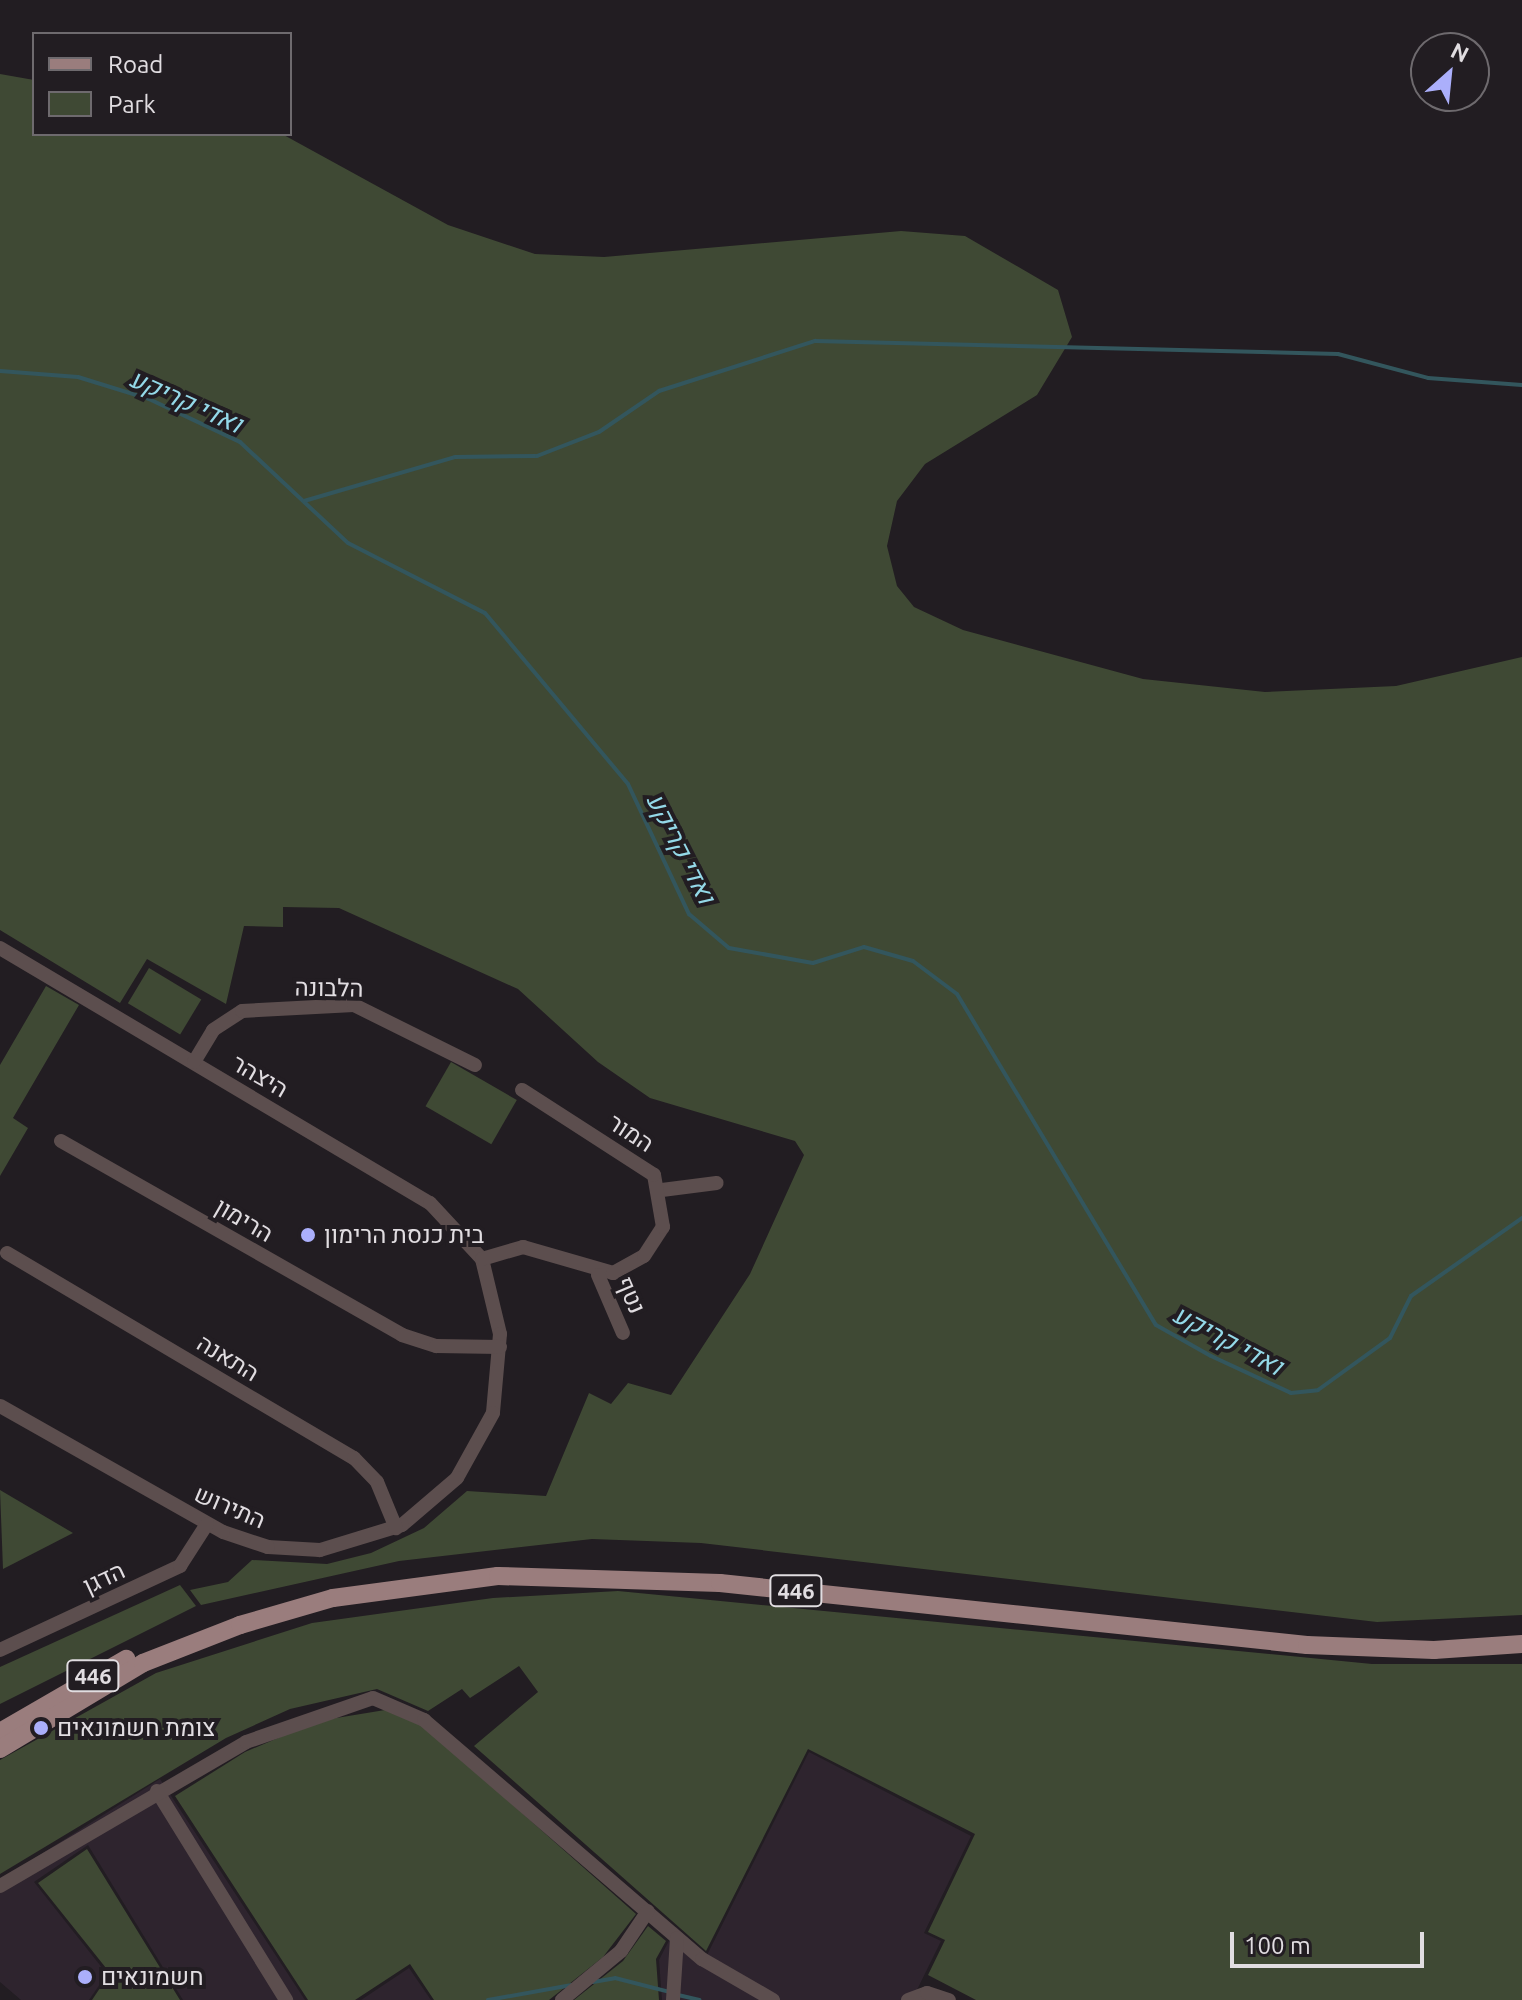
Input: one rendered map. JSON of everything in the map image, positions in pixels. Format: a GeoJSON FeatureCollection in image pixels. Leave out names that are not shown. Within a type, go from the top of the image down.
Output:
{"type":"FeatureCollection","features":[{"type":"Feature","properties":{"kind":"main road","name":"446"},"geometry":{"type":"LineString","coordinates":[[0,1732],[138,1652],[236,1613],[331,1586],[497,1564],[721,1571],[1308,1632],[1434,1638],[1522,1632]]}},
{"type":"Feature","properties":{"kind":"main road","name":"446"},"geometry":{"type":"LineString","coordinates":[[0,1749],[143,1663],[240,1625],[333,1598],[498,1576],[720,1583],[1307,1645],[1434,1650],[1522,1644]]}},
{"type":"Feature","properties":{"kind":"street","name":"היצהר"},"geometry":{"type":"LineString","coordinates":[[0,948],[430,1203],[482,1259]]}},
{"type":"Feature","properties":{"kind":"street","name":"הלבונה"},"geometry":{"type":"LineString","coordinates":[[194,1062],[213,1030],[242,1011],[354,1005],[475,1065]]}},
{"type":"Feature","properties":{"kind":"street","name":"המור"},"geometry":{"type":"LineString","coordinates":[[522,1090],[639,1163],[662,1190]]}},
{"type":"Feature","properties":{"kind":"street","name":"הרימון"},"geometry":{"type":"LineString","coordinates":[[61,1141],[402,1335],[436,1346],[500,1347]]}},
{"type":"Feature","properties":{"kind":"street"},"geometry":{"type":"LineString","coordinates":[[482,1259],[523,1247],[598,1275],[629,1268],[655,1242],[662,1190],[717,1183]]}},
{"type":"Feature","properties":{"kind":"street","name":"התאנה"},"geometry":{"type":"LineString","coordinates":[[7,1253],[354,1458],[377,1482],[396,1528]]}},
{"type":"Feature","properties":{"kind":"street","name":"התירוש"},"geometry":{"type":"LineString","coordinates":[[0,1406],[207,1524],[296,1551],[349,1545],[396,1528],[425,1510],[473,1457],[493,1413],[500,1347],[482,1259]]}},
{"type":"Feature","properties":{"kind":"street","name":"נטף"},"geometry":{"type":"LineString","coordinates":[[598,1275],[623,1333]]}},
{"type":"Feature","properties":{"kind":"street","name":"הדגן"},"geometry":{"type":"LineString","coordinates":[[0,1650],[175,1569],[207,1524]]}},
{"type":"Feature","properties":{"kind":"street"},"geometry":{"type":"LineString","coordinates":[[0,1886],[157,1791],[292,1721],[350,1702],[391,1701],[424,1720],[579,1859],[648,1911],[677,1938],[773,2000]]}},
{"type":"Feature","properties":{"kind":"street"},"geometry":{"type":"LineString","coordinates":[[157,1791],[286,2000]]}},
{"type":"Feature","properties":{"kind":"street"},"geometry":{"type":"LineString","coordinates":[[562,2000],[621,1951],[648,1911]]}},
{"type":"Feature","properties":{"kind":"street"},"geometry":{"type":"LineString","coordinates":[[673,2000],[677,1938]]}},
{"type":"Feature","properties":{"kind":"street"},"geometry":{"type":"LineString","coordinates":[[908,2000],[927,1993],[949,2000]]}},
{"type":"Feature","properties":{"kind":"shaded area"},"geometry":{"type":"Polygon","coordinates":[[[809,1752],[971,1836],[924,1933],[941,1941],[912,2000],[662,2000],[659,1960],[676,1927],[707,1955],[809,1752]]]}},
{"type":"Feature","properties":{"kind":"shaded area"},"geometry":{"type":"Polygon","coordinates":[[[160,1779],[305,2000],[183,2000],[88,1845],[34,1882],[107,1974],[89,2000],[21,2000],[0,1982],[0,1880],[160,1779]]]}},
{"type":"Feature","properties":{"kind":"shaded area"},"geometry":{"type":"Polygon","coordinates":[[[409,1968],[431,2000],[361,2000],[409,1968]]]}},
{"type":"Feature","properties":{"kind":"green space"},"geometry":{"type":"Polygon","coordinates":[[[0,74],[32,80],[32,136],[286,136],[448,225],[535,254],[604,257],[901,231],[965,236],[1058,290],[1072,337],[1037,395],[925,464],[897,501],[887,546],[897,586],[914,607],[963,630],[1143,679],[1265,692],[1396,686],[1522,657],[1522,1615],[1377,1622],[701,1543],[592,1539],[399,1561],[201,1605],[190,1590],[228,1582],[252,1560],[327,1564],[371,1553],[424,1528],[467,1491],[546,1496],[589,1393],[611,1404],[628,1383],[671,1395],[750,1274],[804,1155],[795,1141],[650,1098],[598,1062],[518,989],[339,908],[283,907],[283,927],[244,926],[226,1004],[147,959],[120,1003],[0,930],[0,74]]]}},
{"type":"Feature","properties":{"kind":"green space"},"geometry":{"type":"Polygon","coordinates":[[[149,968],[201,999],[180,1035],[128,1003],[149,968]]]}},
{"type":"Feature","properties":{"kind":"green space"},"geometry":{"type":"Polygon","coordinates":[[[46,986],[79,1005],[13,1118],[28,1128],[0,1176],[0,1065],[46,986]]]}},
{"type":"Feature","properties":{"kind":"green space"},"geometry":{"type":"Polygon","coordinates":[[[451,1062],[517,1100],[491,1144],[425,1106],[451,1062]]]}},
{"type":"Feature","properties":{"kind":"green space"},"geometry":{"type":"Polygon","coordinates":[[[0,1490],[73,1533],[3,1569],[0,1490]]]}},
{"type":"Feature","properties":{"kind":"green space"},"geometry":{"type":"Polygon","coordinates":[[[180,1585],[196,1606],[0,1704],[0,1667],[180,1585]]]}},
{"type":"Feature","properties":{"kind":"green space"},"geometry":{"type":"Polygon","coordinates":[[[618,1591],[1372,1664],[1522,1664],[1522,2000],[976,2000],[928,1975],[945,1940],[928,1932],[975,1834],[808,1749],[706,1951],[474,1746],[538,1692],[519,1666],[470,1698],[462,1689],[428,1711],[377,1689],[290,1709],[226,1738],[0,1874],[0,1760],[156,1673],[312,1623],[493,1598],[618,1591]]]}},
{"type":"Feature","properties":{"kind":"green space"},"geometry":{"type":"Polygon","coordinates":[[[385,1710],[419,1722],[636,1914],[603,1957],[549,2000],[434,2000],[410,1964],[355,2000],[308,2000],[175,1796],[245,1752],[318,1721],[385,1710]]]}},
{"type":"Feature","properties":{"kind":"green space"},"geometry":{"type":"Polygon","coordinates":[[[87,1849],[180,2000],[92,2000],[110,1973],[38,1883],[87,1849]]]}},
{"type":"Feature","properties":{"kind":"green space"},"geometry":{"type":"Polygon","coordinates":[[[648,1926],[666,1941],[656,1959],[659,2000],[574,2000],[623,1961],[648,1926]]]}},
{"type":"Feature","properties":{"kind":"waterway"},"geometry":{"type":"LineString","coordinates":[[304,501],[455,457],[537,456],[599,432],[659,391],[815,341],[1338,354],[1428,378],[1522,385]]}},
{"type":"Feature","properties":{"kind":"waterway","name":"ואדי קריקע"},"geometry":{"type":"LineString","coordinates":[[0,371],[78,377],[149,399],[240,442],[348,543],[485,613],[628,784],[689,914],[729,948],[813,963],[864,947],[913,961],[957,994],[1156,1325],[1211,1356],[1291,1393],[1318,1390],[1390,1338],[1411,1296],[1522,1218]]}},
{"type":"Feature","properties":{"kind":"waterway"},"geometry":{"type":"LineString","coordinates":[[593,1982],[615,1978],[670,1992]]}},
{"type":"Feature","properties":{"kind":"waterway"},"geometry":{"type":"LineString","coordinates":[[488,2000],[572,1985]]}},
{"type":"Feature","properties":{"kind":"waterway"},"geometry":{"type":"LineString","coordinates":[[678,1995],[699,2000]]}},
{"type":"Feature","properties":{"kind":"place","name":"בית כנסת הרימון"},"geometry":{"type":"Point","coordinates":[308,1235]}},
{"type":"Feature","properties":{"kind":"place","name":"צומת חשמונאים"},"geometry":{"type":"Point","coordinates":[41,1728]}},
{"type":"Feature","properties":{"kind":"place","name":"חשמונאים"},"geometry":{"type":"Point","coordinates":[85,1977]}}]}
